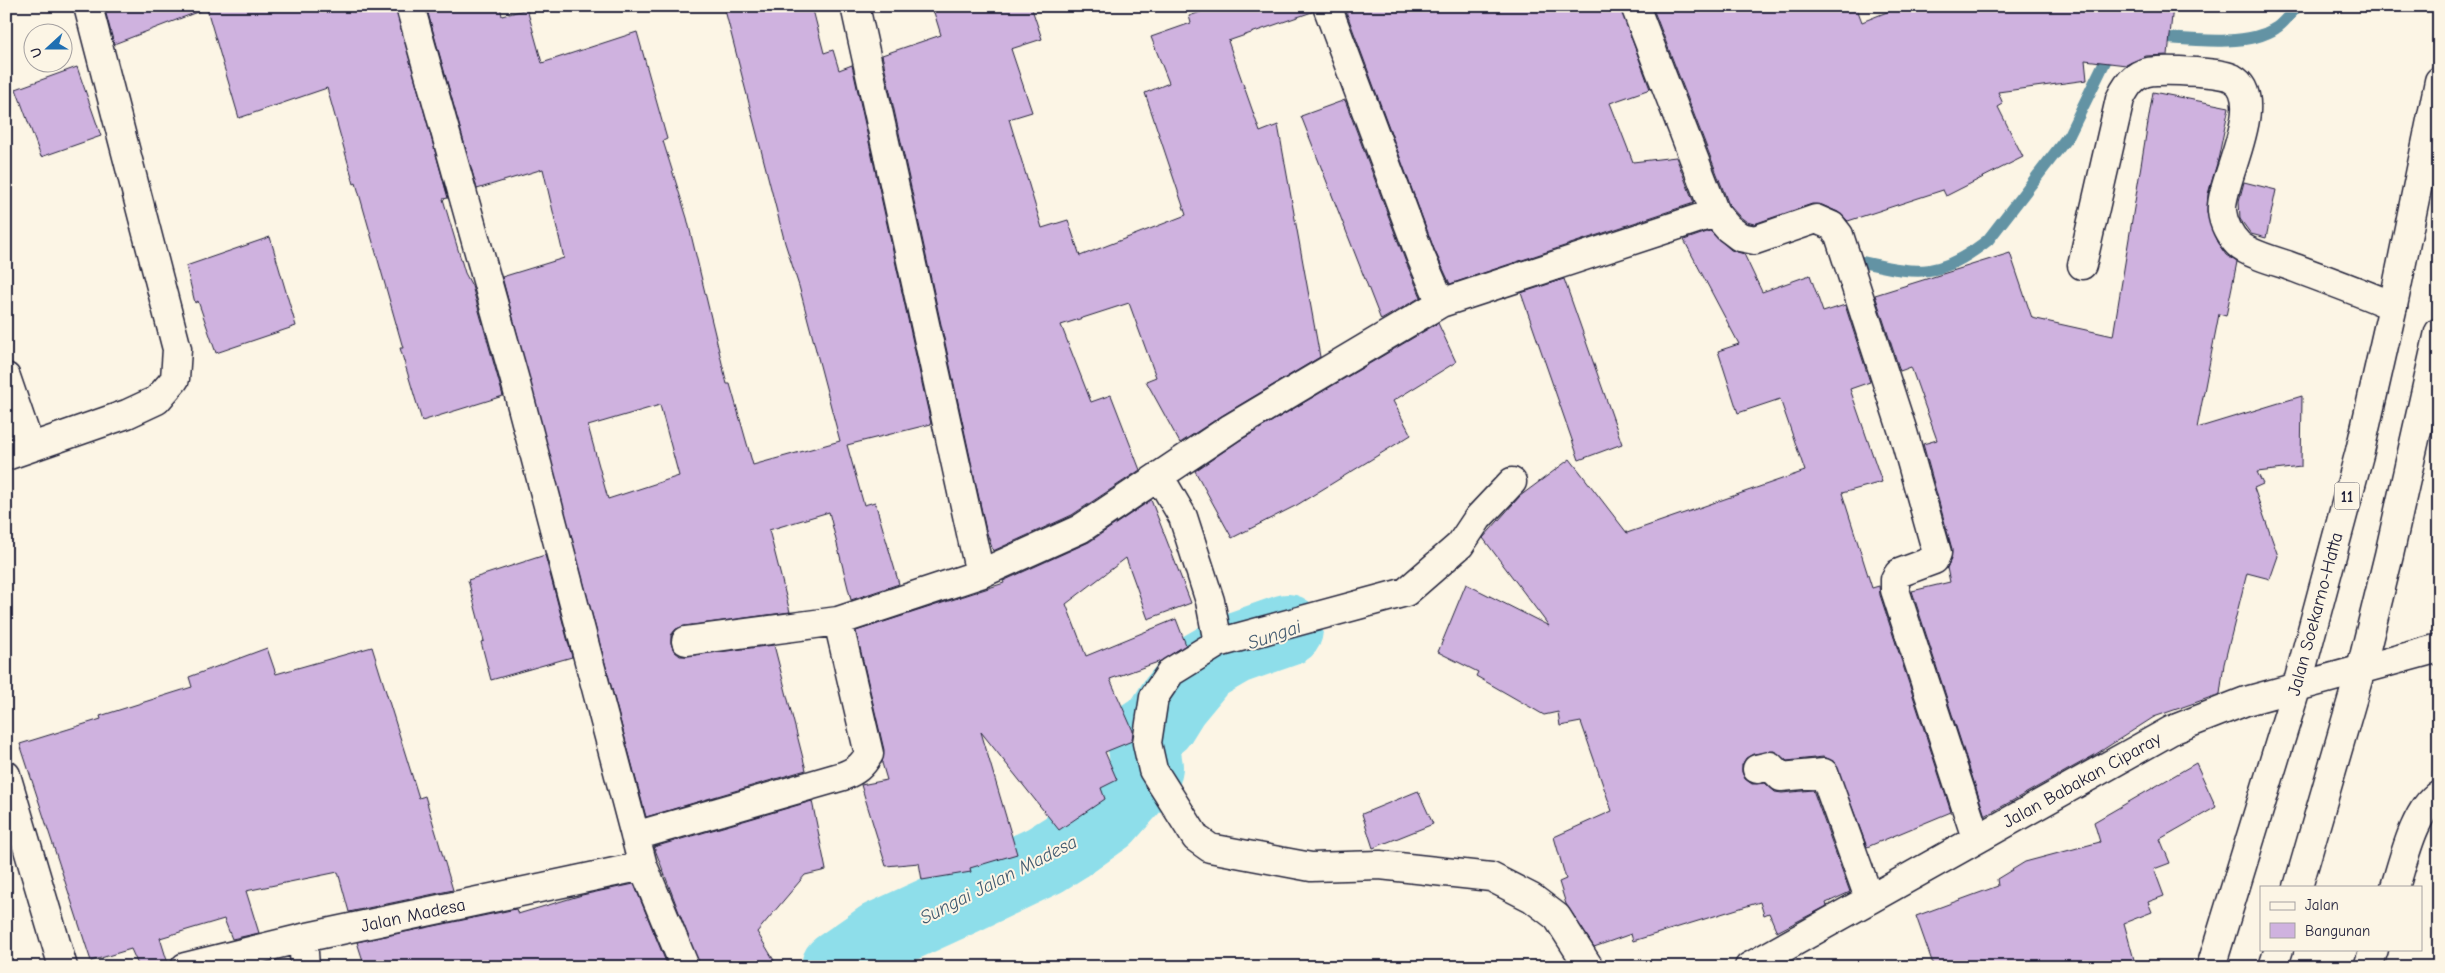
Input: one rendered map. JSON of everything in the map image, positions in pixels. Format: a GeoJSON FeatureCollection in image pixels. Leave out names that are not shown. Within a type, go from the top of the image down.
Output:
{"type":"FeatureCollection","features":[{"type":"Feature","properties":{"kind":"main road"},"geometry":{"type":"LineString","coordinates":[[6,377],[18,452],[127,414],[157,400],[175,379],[177,348],[88,6]]}},
{"type":"Feature","properties":{"kind":"main road"},"geometry":{"type":"LineString","coordinates":[[410,6],[516,384],[642,866],[685,967]]}},
{"type":"Feature","properties":{"kind":"main road"},"geometry":{"type":"LineString","coordinates":[[855,6],[980,574]]}},
{"type":"Feature","properties":{"kind":"main road"},"geometry":{"type":"LineString","coordinates":[[1327,6],[1420,255],[1441,303]]}},
{"type":"Feature","properties":{"kind":"main road"},"geometry":{"type":"LineString","coordinates":[[1635,6],[1715,212],[1728,228],[1747,240],[1755,240],[1816,219],[1832,226],[1839,235],[1903,432],[1937,553],[1934,560],[1899,573],[1895,579],[1895,590],[1976,838]]}},
{"type":"Feature","properties":{"kind":"main road"},"geometry":{"type":"LineString","coordinates":[[2082,265],[2120,98],[2133,78],[2151,71],[2168,70],[2231,77],[2239,84],[2244,97],[2246,117],[2221,208],[2229,232],[2239,246],[2393,306]]}},
{"type":"Feature","properties":{"kind":"main road","name":"Jalan Soekarno-Hatta"},"geometry":{"type":"LineString","coordinates":[[2211,967],[2297,686],[2360,451],[2393,306],[2439,81]]}},
{"type":"Feature","properties":{"kind":"main road"},"geometry":{"type":"LineString","coordinates":[[686,641],[838,621],[980,574],[1080,529],[1231,428],[1441,303],[1715,212]]}},
{"type":"Feature","properties":{"kind":"main road"},"geometry":{"type":"LineString","coordinates":[[2298,886],[2361,669],[2389,555],[2439,332]]}},
{"type":"Feature","properties":{"kind":"main road"},"geometry":{"type":"LineString","coordinates":[[1159,476],[1183,517],[1210,601],[1218,643]]}},
{"type":"Feature","properties":{"kind":"main road"},"geometry":{"type":"LineString","coordinates":[[1512,482],[1478,518],[1460,545],[1406,592],[1218,643],[1171,672],[1154,697],[1147,743],[1153,770],[1196,838],[1210,848],[1311,866],[1380,866],[1491,876],[1532,898],[1557,917],[1589,967]]}},
{"type":"Feature","properties":{"kind":"main road"},"geometry":{"type":"LineString","coordinates":[[635,836],[843,776],[855,772],[864,764],[869,754],[838,621]]}},
{"type":"Feature","properties":{"kind":"main road","name":"Jalan Babakan Ciparay"},"geometry":{"type":"LineString","coordinates":[[1749,967],[1976,838],[2172,730],[2246,701],[2439,648]]}},
{"type":"Feature","properties":{"kind":"main road"},"geometry":{"type":"LineString","coordinates":[[1757,769],[1770,766],[1781,777],[1824,773],[1869,898]]}},
{"type":"Feature","properties":{"kind":"main road"},"geometry":{"type":"LineString","coordinates":[[6,775],[63,967]]}},
{"type":"Feature","properties":{"kind":"main road"},"geometry":{"type":"LineString","coordinates":[[2395,886],[2418,818],[2433,798],[2439,794]]}},
{"type":"Feature","properties":{"kind":"main road","name":"Jalan Madesa"},"geometry":{"type":"LineString","coordinates":[[185,967],[303,938],[642,866]]}},
{"type":"Feature","properties":{"kind":"main road"},"geometry":{"type":"LineString","coordinates":[[303,938],[305,967]]}},
{"type":"Feature","properties":{"kind":"main road"},"geometry":{"type":"LineString","coordinates":[[2273,967],[2279,950]]}},
{"type":"Feature","properties":{"kind":"main road"},"geometry":{"type":"LineString","coordinates":[[2368,967],[2374,950]]}},
{"type":"Feature","properties":{"kind":"building"},"geometry":{"type":"Polygon","coordinates":[[[104,6],[204,6],[205,9],[114,44],[104,6]]]}},
{"type":"Feature","properties":{"kind":"building"},"geometry":{"type":"Polygon","coordinates":[[[206,6],[395,6],[448,198],[443,199],[465,273],[472,286],[503,396],[422,421],[400,348],[403,348],[386,288],[327,88],[239,118],[206,6]]]}},
{"type":"Feature","properties":{"kind":"building"},"geometry":{"type":"Polygon","coordinates":[[[426,6],[500,6],[502,16],[527,9],[542,63],[637,32],[667,139],[663,141],[687,218],[727,384],[730,384],[753,465],[840,441],[799,286],[785,243],[724,6],[812,6],[824,53],[833,50],[839,70],[852,65],[931,424],[847,445],[864,505],[875,502],[899,584],[851,600],[829,512],[769,530],[790,612],[684,626],[676,629],[671,635],[674,651],[680,656],[774,645],[806,770],[646,817],[502,277],[564,258],[543,169],[477,189],[426,6]],[[660,405],[588,426],[608,499],[679,476],[660,405]]]}},
{"type":"Feature","properties":{"kind":"building"},"geometry":{"type":"Polygon","coordinates":[[[932,6],[1031,6],[1042,39],[1011,49],[1032,112],[1009,119],[1042,228],[1068,220],[1080,256],[1186,215],[1145,93],[1169,83],[1151,37],[1191,23],[1189,16],[1218,6],[1311,6],[1312,12],[1228,41],[1260,132],[1278,125],[1320,357],[1180,443],[1146,381],[1156,377],[1129,303],[1061,325],[1091,402],[1111,395],[1140,470],[1072,515],[993,551],[986,530],[882,55],[941,35],[932,6]]]}},
{"type":"Feature","properties":{"kind":"building"},"geometry":{"type":"Polygon","coordinates":[[[1344,6],[1620,6],[1650,89],[1610,103],[1633,162],[1676,157],[1694,203],[1450,284],[1434,249],[1344,6]]]}},
{"type":"Feature","properties":{"kind":"building"},"geometry":{"type":"Polygon","coordinates":[[[1652,6],[1856,6],[1862,22],[1902,6],[2173,6],[2168,55],[2146,56],[2126,65],[2085,60],[2087,80],[1998,92],[2003,104],[1998,107],[2023,157],[1946,196],[1943,190],[1848,221],[1838,212],[1822,205],[1812,204],[1754,224],[1747,222],[1739,216],[1729,205],[1652,6]]]}},
{"type":"Feature","properties":{"kind":"building"},"geometry":{"type":"Polygon","coordinates":[[[77,67],[101,136],[41,157],[16,89],[63,72],[72,72],[72,69],[77,67]]]}},
{"type":"Feature","properties":{"kind":"building"},"geometry":{"type":"Polygon","coordinates":[[[2153,92],[2229,107],[2218,160],[2208,194],[2207,213],[2217,242],[2226,255],[2237,262],[2226,316],[2219,314],[2197,428],[2302,396],[2301,467],[2257,472],[2263,484],[2254,488],[2278,556],[2270,579],[2247,573],[2224,664],[2220,694],[2154,717],[2093,756],[1985,816],[1912,591],[1950,582],[1947,568],[1951,559],[1952,549],[1923,444],[1937,440],[1911,367],[1900,371],[1875,295],[2010,253],[2032,318],[2113,336],[2153,92]]]}},
{"type":"Feature","properties":{"kind":"building"},"geometry":{"type":"Polygon","coordinates":[[[1345,100],[1405,260],[1421,297],[1381,320],[1301,116],[1345,100]]]}},
{"type":"Feature","properties":{"kind":"building"},"geometry":{"type":"Polygon","coordinates":[[[2244,182],[2276,190],[2266,238],[2251,234],[2240,219],[2239,201],[2244,182]]]}},
{"type":"Feature","properties":{"kind":"building"},"geometry":{"type":"Polygon","coordinates":[[[1710,231],[1731,250],[1744,254],[1762,292],[1810,275],[1823,312],[1845,305],[1870,382],[1850,389],[1882,482],[1842,493],[1872,588],[1879,586],[1880,595],[1951,812],[1867,847],[1835,762],[1823,757],[1787,761],[1774,751],[1753,754],[1746,758],[1742,765],[1745,779],[1752,784],[1765,783],[1775,792],[1782,793],[1813,790],[1850,892],[1826,903],[1827,906],[1777,932],[1769,913],[1764,915],[1760,902],[1633,941],[1631,934],[1594,947],[1566,904],[1559,882],[1566,879],[1554,837],[1612,811],[1581,722],[1560,726],[1558,712],[1544,715],[1476,676],[1478,672],[1438,652],[1466,584],[1549,626],[1483,538],[1520,496],[1570,459],[1627,533],[1805,471],[1780,399],[1738,413],[1718,351],[1739,344],[1684,240],[1710,231]]]}},
{"type":"Feature","properties":{"kind":"building"},"geometry":{"type":"Polygon","coordinates":[[[270,237],[296,326],[216,353],[198,301],[195,303],[186,266],[270,237]]]}},
{"type":"Feature","properties":{"kind":"building"},"geometry":{"type":"Polygon","coordinates":[[[1564,279],[1622,444],[1579,460],[1521,293],[1564,279]]]}},
{"type":"Feature","properties":{"kind":"building"},"geometry":{"type":"Polygon","coordinates":[[[1438,323],[1456,362],[1393,401],[1411,435],[1297,505],[1232,538],[1195,471],[1239,441],[1438,323]]]}},
{"type":"Feature","properties":{"kind":"building"},"geometry":{"type":"Polygon","coordinates":[[[1151,500],[1191,603],[1148,619],[1126,558],[1066,604],[1086,656],[1176,619],[1186,645],[1161,661],[1110,679],[1133,731],[1132,741],[1105,752],[1117,780],[1101,788],[1105,799],[1059,830],[981,732],[1017,854],[970,868],[971,872],[922,880],[919,863],[886,866],[861,785],[887,780],[882,763],[884,750],[856,631],[1004,583],[1003,581],[1089,542],[1151,500]]]}},
{"type":"Feature","properties":{"kind":"building"},"geometry":{"type":"Polygon","coordinates":[[[545,555],[572,657],[491,680],[481,642],[484,641],[468,580],[545,555]]]}},
{"type":"Feature","properties":{"kind":"building"},"geometry":{"type":"Polygon","coordinates":[[[372,647],[419,798],[425,796],[453,890],[349,912],[338,872],[246,891],[259,933],[232,939],[224,919],[160,938],[169,967],[139,967],[131,949],[91,961],[20,744],[101,719],[100,716],[192,687],[189,677],[267,648],[276,674],[372,647]]]}},
{"type":"Feature","properties":{"kind":"building"},"geometry":{"type":"Polygon","coordinates":[[[2196,763],[2216,807],[2160,839],[2170,863],[2154,869],[2164,896],[2148,902],[2152,912],[2124,923],[2136,967],[1934,967],[1916,916],[1998,886],[1997,879],[2025,862],[2100,842],[2094,822],[2196,763]]]}},
{"type":"Feature","properties":{"kind":"building"},"geometry":{"type":"Polygon","coordinates":[[[1418,791],[1433,824],[1373,848],[1362,814],[1418,791]]]}},
{"type":"Feature","properties":{"kind":"building"},"geometry":{"type":"Polygon","coordinates":[[[812,801],[826,870],[805,875],[757,932],[778,967],[700,967],[654,847],[812,801]]]}},
{"type":"Feature","properties":{"kind":"building"},"geometry":{"type":"Polygon","coordinates":[[[634,884],[668,967],[365,967],[357,942],[516,909],[518,914],[582,895],[634,884]]]}},
{"type":"Feature","properties":{"kind":"waterway"},"geometry":{"type":"LineString","coordinates":[[2153,37],[2216,41],[2249,38],[2276,28],[2285,21],[2297,6]]}},
{"type":"Feature","properties":{"kind":"waterway"},"geometry":{"type":"LineString","coordinates":[[1853,260],[1893,268],[1924,271],[1953,263],[1988,240],[2069,135],[2112,47]]}},
{"type":"Feature","properties":{"kind":"waterway","name":"Sungai Jalan Madesa"},"geometry":{"type":"LineString","coordinates":[[837,967],[880,937],[1045,860],[1107,818],[1145,775],[1147,767],[1142,735],[1160,723],[1173,702],[1202,667],[1233,649],[1287,630]]}},
{"type":"Feature","properties":{"kind":"water label","name":"Sungai"},"geometry":{"type":"Point","coordinates":[1274,634]}}]}
